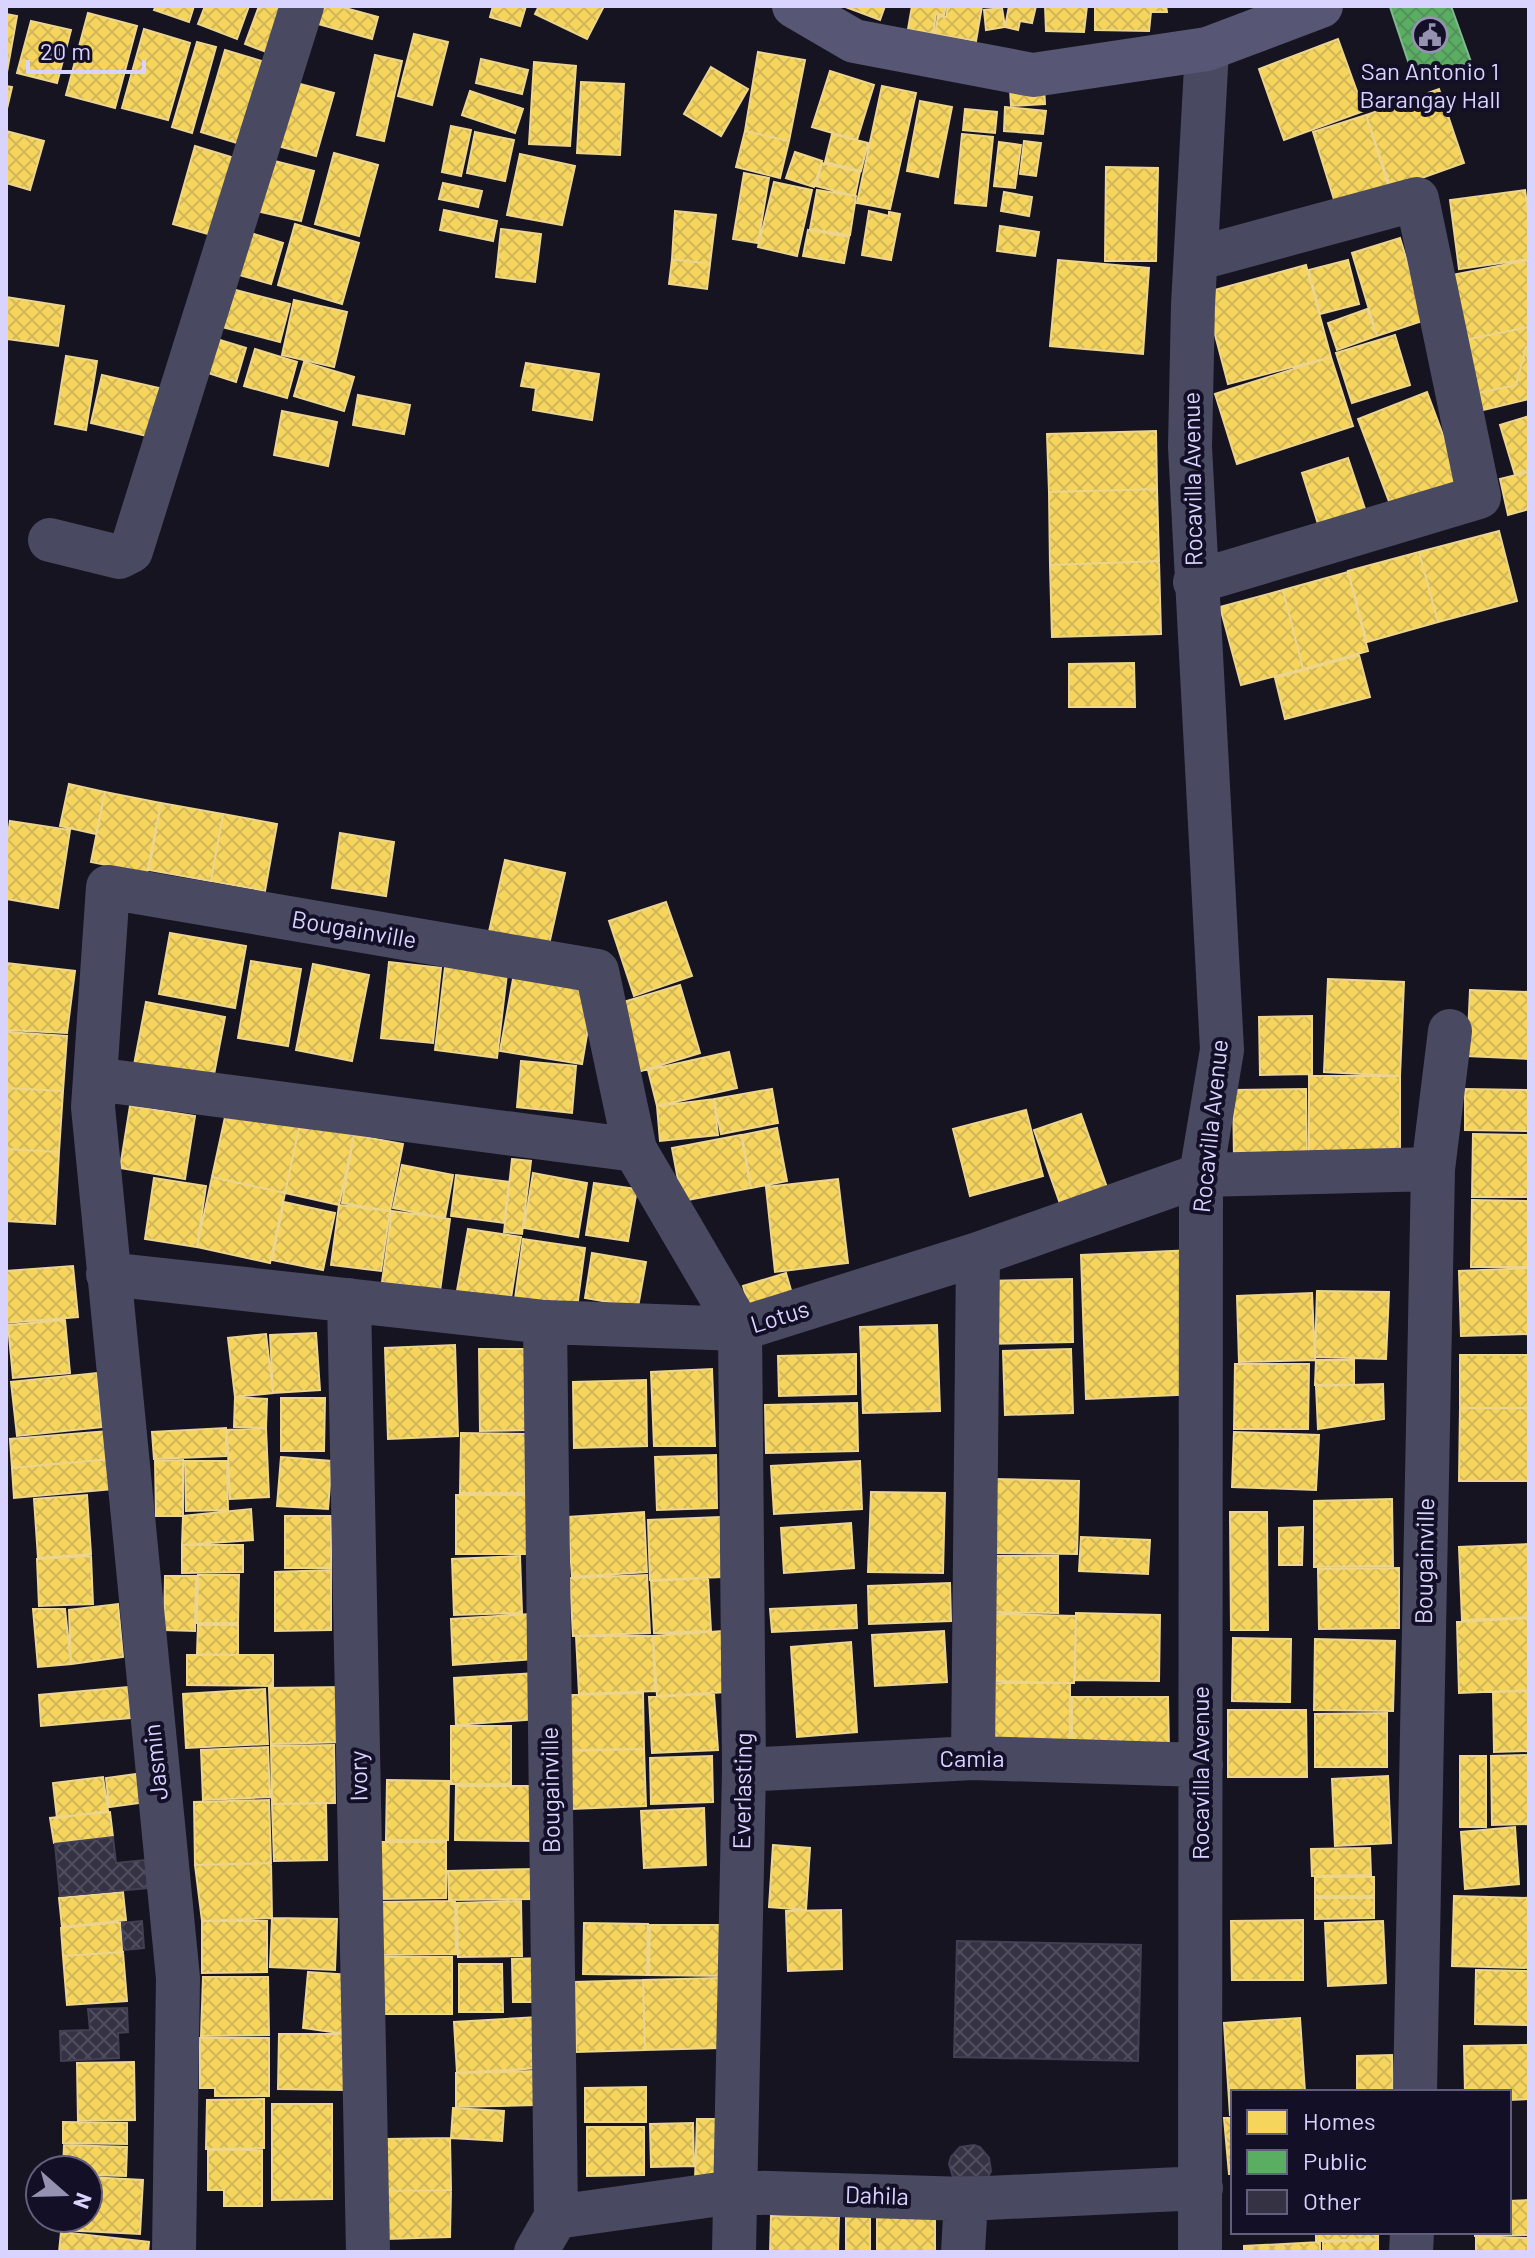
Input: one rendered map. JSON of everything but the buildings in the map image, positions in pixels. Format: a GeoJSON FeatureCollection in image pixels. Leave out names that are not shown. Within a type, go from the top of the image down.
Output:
{"type":"FeatureCollection","features":[{"type":"Feature","properties":{"kind":"street"},"geometry":{"type":"LineString","coordinates":[[50,540],[119,557],[131,551],[302,6]]}},
{"type":"Feature","properties":{"kind":"street"},"geometry":{"type":"LineString","coordinates":[[794,6],[854,41],[1033,75],[1207,49],[1321,6]]}},
{"type":"Feature","properties":{"kind":"street","name":"Rocavilla Avenue"},"geometry":{"type":"LineString","coordinates":[[1200,2252],[1201,1175],[1222,1050],[1190,447],[1207,49]]}},
{"type":"Feature","properties":{"kind":"street"},"geometry":{"type":"LineString","coordinates":[[1195,582],[1479,497],[1417,199],[1196,259]]}},
{"type":"Feature","properties":{"kind":"street","name":"Bougainville"},"geometry":{"type":"LineString","coordinates":[[108,1274],[93,1107],[108,887],[597,971],[635,1150],[740,1329]]}},
{"type":"Feature","properties":{"kind":"street","name":"Bougainville"},"geometry":{"type":"LineString","coordinates":[[1415,2090],[1433,1169],[1450,1031]]}},
{"type":"Feature","properties":{"kind":"street"},"geometry":{"type":"LineString","coordinates":[[95,1079],[635,1150]]}},
{"type":"Feature","properties":{"kind":"street","name":"Lotus"},"geometry":{"type":"LineString","coordinates":[[108,1274],[545,1322],[740,1329],[978,1254],[1201,1175],[1433,1169]]}},
{"type":"Feature","properties":{"kind":"street"},"geometry":{"type":"LineString","coordinates":[[973,1758],[978,1254]]}},
{"type":"Feature","properties":{"kind":"street","name":"Jasmin"},"geometry":{"type":"LineString","coordinates":[[108,1274],[178,1978],[174,2252]]}},
{"type":"Feature","properties":{"kind":"street","name":"Ivory"},"geometry":{"type":"LineString","coordinates":[[349,1300],[368,2252]]}},
{"type":"Feature","properties":{"kind":"street","name":"Bougainville"},"geometry":{"type":"LineString","coordinates":[[545,1322],[546,2235]]}},
{"type":"Feature","properties":{"kind":"street","name":"Everlasting"},"geometry":{"type":"LineString","coordinates":[[734,2252],[744,1770],[740,1329]]}},
{"type":"Feature","properties":{"kind":"street","name":"Camia"},"geometry":{"type":"LineString","coordinates":[[744,1770],[973,1758],[1201,1765]]}},
{"type":"Feature","properties":{"kind":"street","name":"Dahila"},"geometry":{"type":"LineString","coordinates":[[546,2235],[734,2192],[966,2199],[1201,2188]]}},
{"type":"Feature","properties":{"kind":"street"},"geometry":{"type":"LineString","coordinates":[[963,2252],[966,2199]]}},
{"type":"Feature","properties":{"kind":"place","name":"San Antonio 1 Barangay Hall"},"geometry":{"type":"Point","coordinates":[1430,35]}}]}
